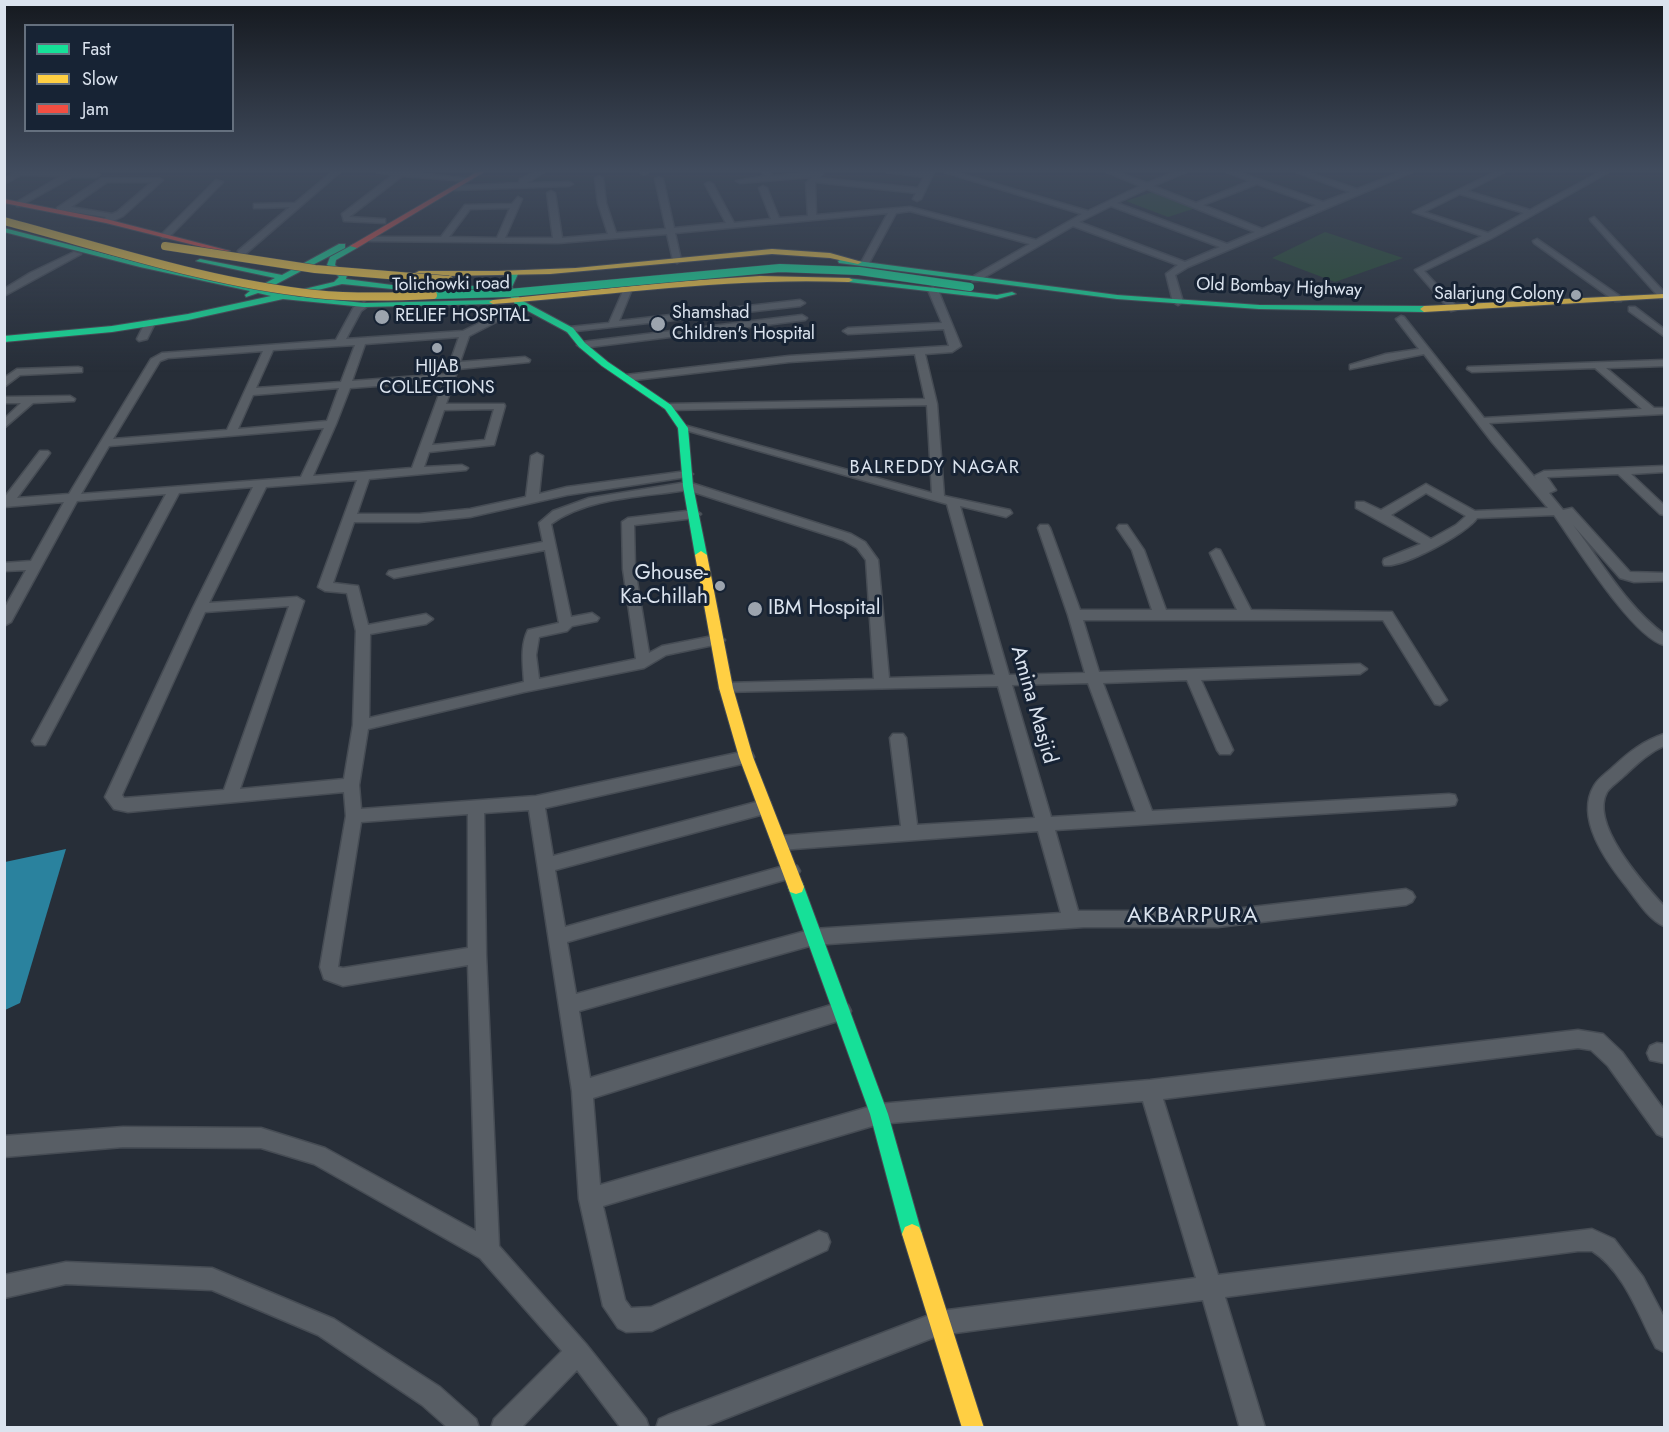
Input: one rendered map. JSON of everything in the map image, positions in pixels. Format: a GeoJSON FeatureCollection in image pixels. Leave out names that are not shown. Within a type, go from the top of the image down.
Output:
{"type":"FeatureCollection","features":[{"type":"Feature","properties":{"kind":"main road","name":"Tolichowki road"},"geometry":{"type":"LineString","coordinates":[[29,239],[254,293],[364,305],[521,303],[628,289],[773,278],[851,279],[997,297],[1012,294]]}},
{"type":"Feature","properties":{"kind":"main road"},"geometry":{"type":"LineString","coordinates":[[72,239],[222,278],[305,292],[360,297],[509,293],[780,268],[859,271],[972,283],[1012,294]]}},
{"type":"Feature","properties":{"kind":"main road"},"geometry":{"type":"LineString","coordinates":[[136,239],[199,253],[418,280],[538,279],[729,262],[828,260],[861,263]]}},
{"type":"Feature","properties":{"kind":"main road","name":"Tolichowki road"},"geometry":{"type":"LineString","coordinates":[[177,239],[218,249],[313,263],[405,272],[514,273],[677,260],[813,253],[835,254],[861,263]]}},
{"type":"Feature","properties":{"kind":"main road"},"geometry":{"type":"LineString","coordinates":[[175,319],[254,293],[313,263],[352,239]]}},
{"type":"Feature","properties":{"kind":"main road"},"geometry":{"type":"LineString","coordinates":[[340,281],[343,274],[331,265],[333,259],[369,239]]}},
{"type":"Feature","properties":{"kind":"main road"},"geometry":{"type":"LineString","coordinates":[[178,274],[218,249]]}},
{"type":"Feature","properties":{"kind":"main road"},"geometry":{"type":"LineString","coordinates":[[200,261],[282,277]]}},
{"type":"Feature","properties":{"kind":"main road","name":"Old Bombay Highway"},"geometry":{"type":"LineString","coordinates":[[861,263],[972,283],[1178,302],[1325,309],[1454,309],[1618,299],[1664,300]]}},
{"type":"Feature","properties":{"kind":"main road"},"geometry":{"type":"LineString","coordinates":[[508,287],[514,273]]}},
{"type":"Feature","properties":{"kind":"main road"},"geometry":{"type":"LineString","coordinates":[[4,339],[112,329],[175,319],[328,287],[340,281],[392,286],[508,287]]}},
{"type":"Feature","properties":{"kind":"main road"},"geometry":{"type":"LineString","coordinates":[[508,287],[521,303],[540,316],[570,330],[582,345],[668,407],[683,428],[687,480],[726,688],[746,757],[791,871],[879,1114],[973,1428]]}},
{"type":"Feature","properties":{"kind":"main road","name":"Old Bombay Highway"},"geometry":{"type":"LineString","coordinates":[[1012,294],[1180,310],[1401,319],[1632,309],[1664,300]]}},
{"type":"Feature","properties":{"kind":"street"},"geometry":{"type":"LineString","coordinates":[[241,252],[256,239]]}},
{"type":"Feature","properties":{"kind":"street"},"geometry":{"type":"LineString","coordinates":[[369,239],[558,241],[582,239]]}},
{"type":"Feature","properties":{"kind":"street"},"geometry":{"type":"LineString","coordinates":[[673,239],[677,260]]}},
{"type":"Feature","properties":{"kind":"street"},"geometry":{"type":"LineString","coordinates":[[861,263],[876,239]]}},
{"type":"Feature","properties":{"kind":"street"},"geometry":{"type":"LineString","coordinates":[[1021,239],[1037,243]]}},
{"type":"Feature","properties":{"kind":"street"},"geometry":{"type":"LineString","coordinates":[[972,283],[1044,239]]}},
{"type":"Feature","properties":{"kind":"street"},"geometry":{"type":"LineString","coordinates":[[1115,239],[1185,265]]}},
{"type":"Feature","properties":{"kind":"street"},"geometry":{"type":"LineString","coordinates":[[1207,239],[1226,246]]}},
{"type":"Feature","properties":{"kind":"street"},"geometry":{"type":"LineString","coordinates":[[1178,302],[1170,274],[1243,239]]}},
{"type":"Feature","properties":{"kind":"street"},"geometry":{"type":"LineString","coordinates":[[1454,309],[1419,270],[1483,239]]}},
{"type":"Feature","properties":{"kind":"street"},"geometry":{"type":"LineString","coordinates":[[1611,239],[1664,300]]}},
{"type":"Feature","properties":{"kind":"street"},"geometry":{"type":"LineString","coordinates":[[1537,241],[1618,299]]}},
{"type":"Feature","properties":{"kind":"street"},"geometry":{"type":"LineString","coordinates":[[4,293],[33,275],[77,255]]}},
{"type":"Feature","properties":{"kind":"street"},"geometry":{"type":"LineString","coordinates":[[614,325],[628,289]]}},
{"type":"Feature","properties":{"kind":"street"},"geometry":{"type":"LineString","coordinates":[[626,378],[789,359],[954,348],[956,346],[933,290]]}},
{"type":"Feature","properties":{"kind":"street"},"geometry":{"type":"LineString","coordinates":[[4,622],[73,498],[156,359],[269,348],[465,334],[521,303]]}},
{"type":"Feature","properties":{"kind":"street"},"geometry":{"type":"LineString","coordinates":[[570,330],[800,303]]}},
{"type":"Feature","properties":{"kind":"street"},"geometry":{"type":"LineString","coordinates":[[339,343],[357,309],[364,305]]}},
{"type":"Feature","properties":{"kind":"street"},"geometry":{"type":"LineString","coordinates":[[1632,309],[1665,333]]}},
{"type":"Feature","properties":{"kind":"street"},"geometry":{"type":"LineString","coordinates":[[582,345],[802,318]]}},
{"type":"Feature","properties":{"kind":"street"},"geometry":{"type":"LineString","coordinates":[[1401,319],[1557,511],[1617,593],[1647,628],[1665,640]]}},
{"type":"Feature","properties":{"kind":"street"},"geometry":{"type":"LineString","coordinates":[[142,339],[150,322]]}},
{"type":"Feature","properties":{"kind":"street"},"geometry":{"type":"LineString","coordinates":[[848,331],[948,326]]}},
{"type":"Feature","properties":{"kind":"street"},"geometry":{"type":"LineString","coordinates":[[417,471],[465,334]]}},
{"type":"Feature","properties":{"kind":"street"},"geometry":{"type":"LineString","coordinates":[[305,480],[331,424],[361,342]]}},
{"type":"Feature","properties":{"kind":"street"},"geometry":{"type":"LineString","coordinates":[[231,432],[269,348]]}},
{"type":"Feature","properties":{"kind":"street","name":"Amina Masjid"},"geometry":{"type":"LineString","coordinates":[[919,350],[929,402],[932,404],[945,499],[1004,679],[1072,920]]}},
{"type":"Feature","properties":{"kind":"street"},"geometry":{"type":"LineString","coordinates":[[1354,367],[1386,357],[1426,351]]}},
{"type":"Feature","properties":{"kind":"street"},"geometry":{"type":"LineString","coordinates":[[249,392],[345,386],[525,360]]}},
{"type":"Feature","properties":{"kind":"street"},"geometry":{"type":"LineString","coordinates":[[1472,369],[1665,363]]}},
{"type":"Feature","properties":{"kind":"street"},"geometry":{"type":"LineString","coordinates":[[1596,365],[1652,412]]}},
{"type":"Feature","properties":{"kind":"street"},"geometry":{"type":"LineString","coordinates":[[4,384],[17,372],[78,370]]}},
{"type":"Feature","properties":{"kind":"street"},"geometry":{"type":"LineString","coordinates":[[4,400],[70,399]]}},
{"type":"Feature","properties":{"kind":"street"},"geometry":{"type":"LineString","coordinates":[[4,425],[30,400]]}},
{"type":"Feature","properties":{"kind":"street"},"geometry":{"type":"LineString","coordinates":[[668,407],[929,402]]}},
{"type":"Feature","properties":{"kind":"street"},"geometry":{"type":"LineString","coordinates":[[425,449],[490,443],[500,406],[439,407]]}},
{"type":"Feature","properties":{"kind":"street"},"geometry":{"type":"LineString","coordinates":[[1488,420],[1665,411]]}},
{"type":"Feature","properties":{"kind":"street"},"geometry":{"type":"LineString","coordinates":[[106,442],[331,424]]}},
{"type":"Feature","properties":{"kind":"street"},"geometry":{"type":"LineString","coordinates":[[683,428],[945,499],[1006,513]]}},
{"type":"Feature","properties":{"kind":"street"},"geometry":{"type":"LineString","coordinates":[[6,502],[44,453]]}},
{"type":"Feature","properties":{"kind":"street"},"geometry":{"type":"LineString","coordinates":[[532,500],[537,456]]}},
{"type":"Feature","properties":{"kind":"street"},"geometry":{"type":"LineString","coordinates":[[6,502],[462,468]]}},
{"type":"Feature","properties":{"kind":"street"},"geometry":{"type":"LineString","coordinates":[[1665,468],[1540,476],[1620,571],[1634,578],[1665,576]]}},
{"type":"Feature","properties":{"kind":"street"},"geometry":{"type":"LineString","coordinates":[[1621,471],[1665,511]]}},
{"type":"Feature","properties":{"kind":"street"},"geometry":{"type":"LineString","coordinates":[[364,476],[325,587],[353,589],[363,631],[361,725],[351,785],[354,816],[329,966],[331,973],[343,977],[477,955]]}},
{"type":"Feature","properties":{"kind":"street"},"geometry":{"type":"LineString","coordinates":[[532,686],[530,649],[533,633],[566,627],[545,523],[577,505],[687,480]]}},
{"type":"Feature","properties":{"kind":"street"},"geometry":{"type":"LineString","coordinates":[[348,518],[419,518],[470,513],[567,491],[687,480],[847,537],[861,545],[872,560],[882,683]]}},
{"type":"Feature","properties":{"kind":"street"},"geometry":{"type":"LineString","coordinates":[[261,484],[200,608],[113,797],[115,801],[128,805],[351,785]]}},
{"type":"Feature","properties":{"kind":"street"},"geometry":{"type":"LineString","coordinates":[[1382,515],[1426,488],[1473,515],[1557,511]]}},
{"type":"Feature","properties":{"kind":"street"},"geometry":{"type":"LineString","coordinates":[[40,741],[175,489]]}},
{"type":"Feature","properties":{"kind":"street"},"geometry":{"type":"LineString","coordinates":[[1360,505],[1382,515],[1431,544]]}},
{"type":"Feature","properties":{"kind":"street"},"geometry":{"type":"LineString","coordinates":[[644,663],[629,569],[628,522],[694,514]]}},
{"type":"Feature","properties":{"kind":"street"},"geometry":{"type":"LineString","coordinates":[[1389,562],[1431,544],[1469,522],[1473,515]]}},
{"type":"Feature","properties":{"kind":"street"},"geometry":{"type":"LineString","coordinates":[[1044,528],[1075,615],[1094,679],[1147,818]]}},
{"type":"Feature","properties":{"kind":"street"},"geometry":{"type":"LineString","coordinates":[[1123,528],[1138,549],[1160,614]]}},
{"type":"Feature","properties":{"kind":"street"},"geometry":{"type":"LineString","coordinates":[[394,574],[550,544]]}},
{"type":"Feature","properties":{"kind":"street"},"geometry":{"type":"LineString","coordinates":[[1216,553],[1246,615]]}},
{"type":"Feature","properties":{"kind":"street"},"geometry":{"type":"LineString","coordinates":[[4,567],[36,565]]}},
{"type":"Feature","properties":{"kind":"street"},"geometry":{"type":"LineString","coordinates":[[200,608],[297,601],[230,795]]}},
{"type":"Feature","properties":{"kind":"street"},"geometry":{"type":"LineString","coordinates":[[1075,615],[1388,615],[1440,700]]}},
{"type":"Feature","properties":{"kind":"street"},"geometry":{"type":"LineString","coordinates":[[566,622],[592,618]]}},
{"type":"Feature","properties":{"kind":"street"},"geometry":{"type":"LineString","coordinates":[[363,631],[426,619]]}},
{"type":"Feature","properties":{"kind":"street"},"geometry":{"type":"LineString","coordinates":[[361,725],[644,663],[662,651],[718,640]]}},
{"type":"Feature","properties":{"kind":"street"},"geometry":{"type":"LineString","coordinates":[[726,688],[1004,679],[1094,679],[1360,669]]}},
{"type":"Feature","properties":{"kind":"street"},"geometry":{"type":"LineString","coordinates":[[1192,676],[1225,750]]}},
{"type":"Feature","properties":{"kind":"street"},"geometry":{"type":"LineString","coordinates":[[898,738],[910,832]]}},
{"type":"Feature","properties":{"kind":"street"},"geometry":{"type":"LineString","coordinates":[[1665,740],[1642,748],[1599,790],[1596,816],[1607,843],[1622,868],[1665,918]]}},
{"type":"Feature","properties":{"kind":"street"},"geometry":{"type":"LineString","coordinates":[[354,816],[536,803],[746,757]]}},
{"type":"Feature","properties":{"kind":"street"},"geometry":{"type":"LineString","coordinates":[[780,843],[910,832],[1449,800]]}},
{"type":"Feature","properties":{"kind":"street"},"geometry":{"type":"LineString","coordinates":[[536,803],[582,1091],[590,1200],[615,1306],[626,1320],[652,1319],[819,1242]]}},
{"type":"Feature","properties":{"kind":"street"},"geometry":{"type":"LineString","coordinates":[[476,807],[477,955],[488,1250]]}},
{"type":"Feature","properties":{"kind":"street"},"geometry":{"type":"LineString","coordinates":[[546,865],[764,807]]}},
{"type":"Feature","properties":{"kind":"street"},"geometry":{"type":"LineString","coordinates":[[557,936],[791,871]]}},
{"type":"Feature","properties":{"kind":"street"},"geometry":{"type":"LineString","coordinates":[[568,1005],[813,937],[1072,920],[1218,919],[1406,897]]}},
{"type":"Feature","properties":{"kind":"street"},"geometry":{"type":"LineString","coordinates":[[582,1091],[841,1011]]}},
{"type":"Feature","properties":{"kind":"street"},"geometry":{"type":"LineString","coordinates":[[590,1200],[879,1114],[1150,1090],[1578,1039],[1596,1041],[1615,1059],[1665,1127]]}},
{"type":"Feature","properties":{"kind":"street"},"geometry":{"type":"LineString","coordinates":[[1150,1090],[1253,1428]]}},
{"type":"Feature","properties":{"kind":"street"},"geometry":{"type":"LineString","coordinates":[[4,1147],[123,1137],[261,1138],[318,1155],[488,1250],[578,1352],[637,1428]]}},
{"type":"Feature","properties":{"kind":"street"},"geometry":{"type":"LineString","coordinates":[[668,1428],[940,1323],[1578,1240],[1595,1241],[1609,1250],[1624,1268],[1665,1340]]}},
{"type":"Feature","properties":{"kind":"street"},"geometry":{"type":"LineString","coordinates":[[4,1287],[66,1274],[212,1279],[326,1327],[431,1396],[467,1428]]}},
{"type":"Feature","properties":{"kind":"street"},"geometry":{"type":"LineString","coordinates":[[503,1428],[578,1352]]}},
{"type":"Feature","properties":{"kind":"green space"},"geometry":{"type":"Polygon","coordinates":[[[1311,239],[1345,239],[1403,258],[1335,282],[1272,258],[1311,239]]]}},
{"type":"Feature","properties":{"kind":"water"},"geometry":{"type":"Polygon","coordinates":[[[66,849],[20,1003],[5,1010],[5,862],[66,849]]]}},
{"type":"Feature","properties":{"kind":"traffic: fast"},"geometry":{"type":"LineString","coordinates":[[38,239],[140,265],[296,299],[364,305],[493,302]]}},
{"type":"Feature","properties":{"kind":"traffic: fast"},"geometry":{"type":"LineString","coordinates":[[249,295],[342,246]]}},
{"type":"Feature","properties":{"kind":"traffic: fast"},"geometry":{"type":"LineString","coordinates":[[4,339],[112,329],[188,317],[337,284],[344,277],[331,265],[333,259],[354,246]]}},
{"type":"Feature","properties":{"kind":"traffic: fast"},"geometry":{"type":"LineString","coordinates":[[200,261],[282,277]]}},
{"type":"Feature","properties":{"kind":"traffic: fast"},"geometry":{"type":"LineString","coordinates":[[842,261],[1117,297],[1259,307],[1424,309]]}},
{"type":"Feature","properties":{"kind":"traffic: fast"},"geometry":{"type":"LineString","coordinates":[[433,295],[509,293],[780,268],[859,271],[970,287]]}},
{"type":"Feature","properties":{"kind":"traffic: fast"},"geometry":{"type":"LineString","coordinates":[[514,274],[508,287],[518,302],[570,330],[582,345],[605,364],[668,407],[683,428],[688,486],[701,555]]}},
{"type":"Feature","properties":{"kind":"traffic: fast"},"geometry":{"type":"LineString","coordinates":[[849,280],[997,297],[1012,294]]}},
{"type":"Feature","properties":{"kind":"traffic: fast"},"geometry":{"type":"LineString","coordinates":[[340,281],[392,287],[483,288]]}},
{"type":"Feature","properties":{"kind":"traffic: fast"},"geometry":{"type":"LineString","coordinates":[[796,887],[879,1114],[912,1234]]}},
{"type":"Feature","properties":{"kind":"traffic: slow"},"geometry":{"type":"LineString","coordinates":[[69,239],[180,269],[270,288],[360,297],[433,295]]}},
{"type":"Feature","properties":{"kind":"traffic: slow"},"geometry":{"type":"LineString","coordinates":[[165,246],[315,269],[449,280]]}},
{"type":"Feature","properties":{"kind":"traffic: slow"},"geometry":{"type":"LineString","coordinates":[[419,273],[498,274],[576,270],[772,251],[830,255],[858,262]]}},
{"type":"Feature","properties":{"kind":"traffic: slow"},"geometry":{"type":"LineString","coordinates":[[493,302],[715,281],[804,278],[849,280]]}},
{"type":"Feature","properties":{"kind":"traffic: slow"},"geometry":{"type":"LineString","coordinates":[[1424,309],[1664,296]]}},
{"type":"Feature","properties":{"kind":"traffic: slow"},"geometry":{"type":"LineString","coordinates":[[701,555],[726,688],[746,757],[796,887]]}},
{"type":"Feature","properties":{"kind":"traffic: slow"},"geometry":{"type":"LineString","coordinates":[[912,1234],[973,1428]]}},
{"type":"Feature","properties":{"kind":"traffic: jam"},"geometry":{"type":"LineString","coordinates":[[177,239],[226,251]]}},
{"type":"Feature","properties":{"kind":"traffic: jam"},"geometry":{"type":"LineString","coordinates":[[354,246],[366,239]]}},
{"type":"Feature","properties":{"kind":"place","name":"Salarjung Colony"},"geometry":{"type":"Point","coordinates":[1576,295]}},
{"type":"Feature","properties":{"kind":"place","name":"RELIEF HOSPITAL"},"geometry":{"type":"Point","coordinates":[382,317]}},
{"type":"Feature","properties":{"kind":"place","name":"Shamshad Children's Hospital"},"geometry":{"type":"Point","coordinates":[658,324]}},
{"type":"Feature","properties":{"kind":"place","name":"HIJAB COLLECTIONS"},"geometry":{"type":"Point","coordinates":[437,348]}},
{"type":"Feature","properties":{"kind":"place","name":"Ghouse- Ka-Chillah"},"geometry":{"type":"Point","coordinates":[720,586]}},
{"type":"Feature","properties":{"kind":"place","name":"IBM Hospital"},"geometry":{"type":"Point","coordinates":[755,609]}},
{"type":"Feature","properties":{"kind":"district","name":"BALREDDY NAGAR"},"geometry":{"type":"Point","coordinates":[935,469]}},
{"type":"Feature","properties":{"kind":"district","name":"AKBARPURA"},"geometry":{"type":"Point","coordinates":[1193,917]}}]}
